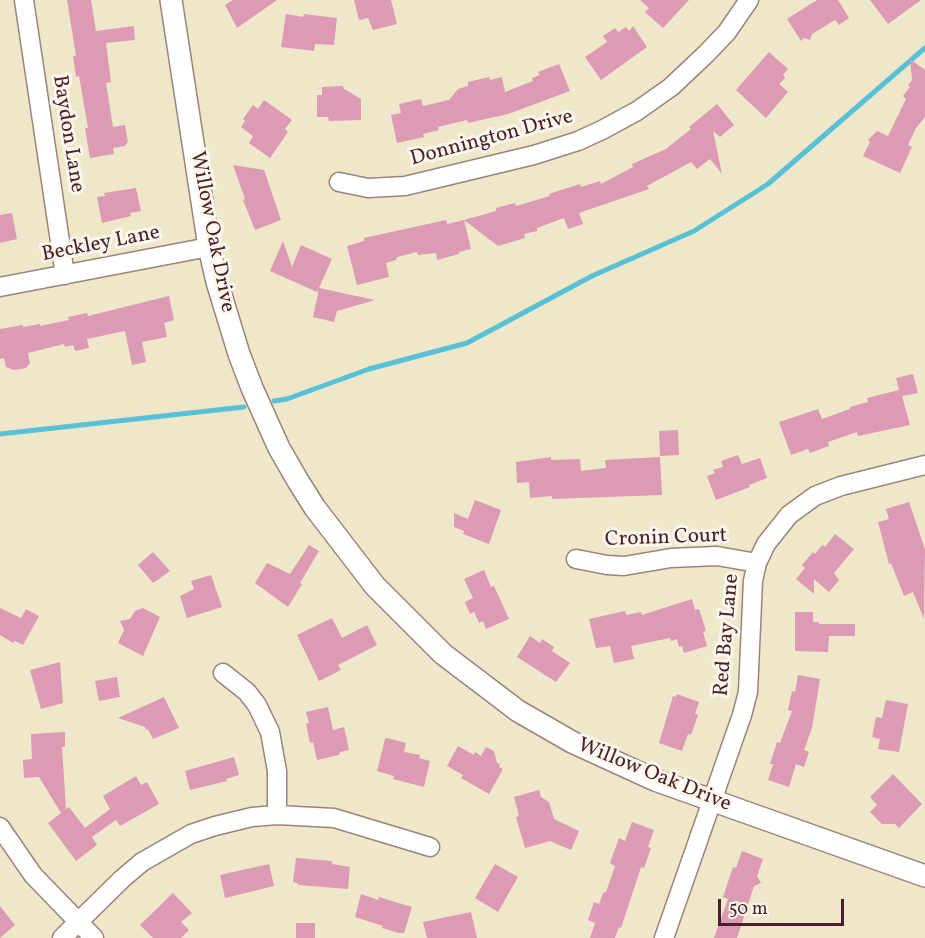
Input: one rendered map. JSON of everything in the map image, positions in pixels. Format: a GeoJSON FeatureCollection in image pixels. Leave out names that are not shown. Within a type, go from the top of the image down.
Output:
{"type":"FeatureCollection","features":[{"type":"Feature","properties":{"kind":"street","name":"Baydon Lane"},"geometry":{"type":"LineString","coordinates":[[24,0],[65,274]]}},
{"type":"Feature","properties":{"kind":"street","name":"Willow Oak Drive"},"geometry":{"type":"LineString","coordinates":[[171,0],[210,247],[217,282],[239,354],[279,448],[315,508],[375,586],[443,654],[518,711],[572,742],[628,769],[711,801],[925,876]]}},
{"type":"Feature","properties":{"kind":"street","name":"Donnington Drive"},"geometry":{"type":"LineString","coordinates":[[339,182],[368,188],[405,186],[534,155],[578,141],[637,111],[670,87],[728,32],[749,0]]}},
{"type":"Feature","properties":{"kind":"street","name":"Beckley Lane"},"geometry":{"type":"LineString","coordinates":[[0,287],[210,247]]}},
{"type":"Feature","properties":{"kind":"street","name":"Red Bay Lane"},"geometry":{"type":"LineString","coordinates":[[664,938],[748,692],[753,581],[757,563],[766,544],[789,515],[815,496],[841,486],[925,465]]}},
{"type":"Feature","properties":{"kind":"street","name":"Cronin Court"},"geometry":{"type":"LineString","coordinates":[[576,559],[624,566],[671,558],[717,556],[757,563]]}},
{"type":"Feature","properties":{"kind":"street"},"geometry":{"type":"LineString","coordinates":[[223,673],[247,692],[257,705],[270,732],[277,771],[277,815]]}},
{"type":"Feature","properties":{"kind":"street"},"geometry":{"type":"LineString","coordinates":[[62,938],[122,879],[155,854],[191,834],[215,826],[277,815],[333,818],[430,847]]}},
{"type":"Feature","properties":{"kind":"street"},"geometry":{"type":"LineString","coordinates":[[0,827],[33,875],[94,938]]}},
{"type":"Feature","properties":{"kind":"building"},"geometry":{"type":"Polygon","coordinates":[[[67,0],[91,0],[96,31],[134,26],[135,40],[106,43],[111,82],[106,83],[113,127],[125,125],[128,142],[125,146],[113,148],[114,154],[90,158],[85,128],[88,128],[79,76],[76,77],[73,56],[76,56],[67,0]]]}},
{"type":"Feature","properties":{"kind":"building"},"geometry":{"type":"Polygon","coordinates":[[[233,0],[277,0],[237,28],[225,5],[233,0]]]}},
{"type":"Feature","properties":{"kind":"building"},"geometry":{"type":"Polygon","coordinates":[[[354,0],[391,0],[397,24],[373,30],[368,18],[359,20],[354,0]]]}},
{"type":"Feature","properties":{"kind":"building"},"geometry":{"type":"Polygon","coordinates":[[[640,0],[689,0],[663,28],[645,12],[649,8],[640,0]]]}},
{"type":"Feature","properties":{"kind":"building"},"geometry":{"type":"Polygon","coordinates":[[[817,0],[838,0],[849,18],[839,25],[835,20],[812,34],[810,40],[804,38],[801,41],[787,19],[817,0]]]}},
{"type":"Feature","properties":{"kind":"building"},"geometry":{"type":"Polygon","coordinates":[[[870,0],[921,0],[888,24],[870,0]]]}},
{"type":"Feature","properties":{"kind":"building"},"geometry":{"type":"Polygon","coordinates":[[[286,14],[337,18],[334,45],[315,44],[314,51],[281,47],[286,14]]]}},
{"type":"Feature","properties":{"kind":"building"},"geometry":{"type":"Polygon","coordinates":[[[633,26],[647,47],[601,80],[585,57],[607,42],[603,36],[615,28],[618,32],[626,27],[629,31],[633,26]]]}},
{"type":"Feature","properties":{"kind":"building"},"geometry":{"type":"Polygon","coordinates":[[[769,52],[788,69],[783,75],[785,78],[779,84],[788,92],[766,118],[736,90],[769,52]]]}},
{"type":"Feature","properties":{"kind":"building"},"geometry":{"type":"Polygon","coordinates":[[[910,59],[925,70],[925,117],[916,128],[908,145],[912,147],[900,173],[863,156],[870,142],[868,140],[877,131],[888,136],[906,99],[903,96],[912,80],[910,59]]]}},
{"type":"Feature","properties":{"kind":"building"},"geometry":{"type":"Polygon","coordinates":[[[559,64],[570,91],[508,114],[438,127],[439,130],[423,134],[424,137],[397,143],[391,115],[401,113],[399,104],[421,99],[423,106],[449,100],[458,89],[468,86],[468,82],[489,77],[490,80],[502,77],[505,92],[533,81],[532,78],[540,75],[538,72],[559,64]]]}},
{"type":"Feature","properties":{"kind":"building"},"geometry":{"type":"Polygon","coordinates":[[[343,86],[344,89],[361,99],[361,120],[329,121],[328,117],[317,117],[317,95],[322,95],[322,87],[343,86]]]}},
{"type":"Feature","properties":{"kind":"building"},"geometry":{"type":"Polygon","coordinates":[[[264,100],[292,120],[285,129],[288,132],[270,158],[249,143],[253,136],[241,127],[245,121],[243,119],[253,105],[258,109],[264,100]]]}},
{"type":"Feature","properties":{"kind":"building"},"geometry":{"type":"Polygon","coordinates":[[[717,104],[734,125],[720,137],[713,131],[722,174],[710,159],[697,169],[691,162],[647,186],[649,189],[579,213],[583,224],[568,229],[564,218],[537,228],[537,231],[524,234],[525,238],[498,246],[464,220],[496,211],[496,208],[515,203],[516,206],[550,196],[549,194],[580,184],[581,187],[600,181],[601,184],[633,167],[632,164],[666,149],[717,104]]]}},
{"type":"Feature","properties":{"kind":"building"},"geometry":{"type":"Polygon","coordinates":[[[233,165],[264,170],[281,220],[255,230],[233,165]]]}},
{"type":"Feature","properties":{"kind":"building"},"geometry":{"type":"Polygon","coordinates":[[[136,188],[141,211],[130,213],[131,216],[102,223],[97,197],[105,196],[104,193],[136,188]]]}},
{"type":"Feature","properties":{"kind":"building"},"geometry":{"type":"Polygon","coordinates":[[[12,213],[17,239],[0,243],[0,215],[12,213]]]}},
{"type":"Feature","properties":{"kind":"building"},"geometry":{"type":"Polygon","coordinates":[[[446,220],[447,224],[464,220],[471,249],[437,260],[436,253],[418,255],[417,252],[397,257],[396,260],[386,263],[389,277],[357,285],[347,246],[364,241],[364,238],[446,220]]]}},
{"type":"Feature","properties":{"kind":"building"},"geometry":{"type":"Polygon","coordinates":[[[283,241],[292,267],[301,245],[332,259],[319,288],[375,300],[337,311],[334,322],[313,317],[319,289],[317,292],[270,271],[283,241]]]}},
{"type":"Feature","properties":{"kind":"building"},"geometry":{"type":"Polygon","coordinates":[[[169,296],[174,320],[164,323],[167,337],[142,342],[146,362],[132,365],[125,331],[87,339],[89,348],[75,351],[73,345],[65,347],[64,344],[28,353],[30,363],[26,368],[14,370],[6,367],[4,358],[0,359],[0,329],[23,325],[23,327],[40,324],[40,326],[69,320],[68,317],[87,313],[88,316],[169,296]]]}},
{"type":"Feature","properties":{"kind":"building"},"geometry":{"type":"Polygon","coordinates":[[[913,374],[918,393],[902,396],[910,425],[858,436],[857,432],[828,442],[829,446],[810,453],[808,449],[791,455],[779,422],[818,409],[822,419],[850,409],[850,407],[868,402],[867,398],[899,390],[896,378],[913,374]]]}},
{"type":"Feature","properties":{"kind":"building"},"geometry":{"type":"Polygon","coordinates":[[[678,430],[679,455],[660,456],[659,431],[678,430]]]}},
{"type":"Feature","properties":{"kind":"building"},"geometry":{"type":"Polygon","coordinates":[[[738,455],[742,464],[760,458],[767,478],[716,500],[707,476],[715,473],[713,470],[723,467],[721,461],[738,455]]]}},
{"type":"Feature","properties":{"kind":"building"},"geometry":{"type":"Polygon","coordinates":[[[551,457],[551,460],[580,459],[581,471],[606,468],[605,460],[660,457],[662,495],[530,498],[529,482],[517,483],[516,462],[551,457]]]}},
{"type":"Feature","properties":{"kind":"building"},"geometry":{"type":"Polygon","coordinates":[[[475,500],[501,510],[489,544],[463,534],[464,531],[454,527],[454,513],[468,519],[475,500]]]}},
{"type":"Feature","properties":{"kind":"building"},"geometry":{"type":"Polygon","coordinates":[[[909,502],[925,549],[924,619],[913,592],[904,596],[891,563],[889,564],[878,522],[889,519],[886,509],[909,502]]]}},
{"type":"Feature","properties":{"kind":"building"},"geometry":{"type":"Polygon","coordinates":[[[835,534],[854,549],[834,573],[839,580],[829,592],[814,579],[814,594],[796,579],[805,568],[802,565],[813,552],[815,554],[822,545],[825,547],[835,534]]]}},
{"type":"Feature","properties":{"kind":"building"},"geometry":{"type":"Polygon","coordinates":[[[309,545],[319,551],[288,607],[255,583],[267,563],[290,574],[309,545]]]}},
{"type":"Feature","properties":{"kind":"building"},"geometry":{"type":"Polygon","coordinates":[[[153,552],[170,571],[153,583],[138,565],[153,552]]]}},
{"type":"Feature","properties":{"kind":"building"},"geometry":{"type":"Polygon","coordinates":[[[484,570],[509,619],[486,629],[483,621],[479,623],[474,612],[470,614],[465,602],[473,598],[464,579],[484,570]]]}},
{"type":"Feature","properties":{"kind":"building"},"geometry":{"type":"Polygon","coordinates":[[[211,575],[222,607],[187,618],[180,596],[194,589],[191,581],[211,575]]]}},
{"type":"Feature","properties":{"kind":"building"},"geometry":{"type":"Polygon","coordinates":[[[692,599],[695,610],[699,609],[706,631],[703,632],[707,646],[684,653],[677,639],[671,641],[670,638],[631,646],[634,659],[614,663],[610,646],[596,648],[589,619],[625,611],[626,615],[641,612],[642,615],[692,599]]]}},
{"type":"Feature","properties":{"kind":"building"},"geometry":{"type":"Polygon","coordinates":[[[0,608],[21,618],[26,609],[39,616],[23,645],[15,641],[13,643],[0,635],[0,608]]]}},
{"type":"Feature","properties":{"kind":"building"},"geometry":{"type":"Polygon","coordinates":[[[143,608],[160,617],[143,656],[118,643],[124,630],[120,621],[130,619],[135,611],[143,608]]]}},
{"type":"Feature","properties":{"kind":"building"},"geometry":{"type":"Polygon","coordinates":[[[795,612],[813,612],[813,622],[819,622],[819,624],[855,624],[855,636],[829,636],[828,652],[795,651],[795,612]]]}},
{"type":"Feature","properties":{"kind":"building"},"geometry":{"type":"Polygon","coordinates":[[[332,618],[342,638],[367,625],[377,645],[338,665],[341,670],[319,681],[297,635],[332,618]]]}},
{"type":"Feature","properties":{"kind":"building"},"geometry":{"type":"Polygon","coordinates":[[[530,636],[540,643],[542,639],[554,647],[552,651],[570,663],[556,682],[517,657],[530,636]]]}},
{"type":"Feature","properties":{"kind":"building"},"geometry":{"type":"Polygon","coordinates":[[[60,662],[63,703],[41,709],[30,670],[60,662]]]}},
{"type":"Feature","properties":{"kind":"building"},"geometry":{"type":"Polygon","coordinates":[[[798,675],[820,679],[812,728],[804,750],[809,752],[804,767],[796,764],[789,787],[768,780],[777,742],[780,743],[792,711],[788,710],[798,675]]]}},
{"type":"Feature","properties":{"kind":"building"},"geometry":{"type":"Polygon","coordinates":[[[117,677],[120,697],[99,701],[95,681],[117,677]]]}},
{"type":"Feature","properties":{"kind":"building"},"geometry":{"type":"Polygon","coordinates":[[[677,694],[699,702],[695,714],[698,715],[682,751],[659,743],[673,696],[676,697],[677,694]]]}},
{"type":"Feature","properties":{"kind":"building"},"geometry":{"type":"Polygon","coordinates":[[[164,697],[179,728],[153,739],[145,727],[118,718],[164,697]]]}},
{"type":"Feature","properties":{"kind":"building"},"geometry":{"type":"Polygon","coordinates":[[[886,700],[908,704],[899,752],[878,749],[880,739],[872,737],[876,717],[882,718],[886,700]]]}},
{"type":"Feature","properties":{"kind":"building"},"geometry":{"type":"Polygon","coordinates":[[[328,707],[333,730],[344,727],[349,750],[317,760],[313,742],[310,743],[306,712],[328,707]]]}},
{"type":"Feature","properties":{"kind":"building"},"geometry":{"type":"Polygon","coordinates":[[[65,732],[65,747],[62,747],[66,809],[69,807],[85,828],[110,809],[103,796],[136,776],[141,785],[147,782],[159,804],[120,826],[116,820],[92,837],[97,845],[76,861],[48,823],[61,813],[39,777],[24,778],[23,760],[32,759],[31,734],[65,732]]]}},
{"type":"Feature","properties":{"kind":"building"},"geometry":{"type":"Polygon","coordinates":[[[387,738],[406,743],[404,752],[420,755],[419,758],[430,761],[424,787],[393,779],[394,776],[377,771],[387,738]]]}},
{"type":"Feature","properties":{"kind":"building"},"geometry":{"type":"Polygon","coordinates":[[[458,746],[474,755],[475,752],[481,756],[486,747],[494,751],[497,763],[500,764],[499,767],[503,769],[489,794],[461,778],[463,775],[447,766],[458,746]]]}},
{"type":"Feature","properties":{"kind":"building"},"geometry":{"type":"Polygon","coordinates":[[[234,757],[239,775],[226,779],[227,781],[190,790],[185,771],[234,757]]]}},
{"type":"Feature","properties":{"kind":"building"},"geometry":{"type":"Polygon","coordinates":[[[893,774],[922,804],[899,828],[895,824],[882,824],[870,812],[877,805],[870,797],[893,774]]]}},
{"type":"Feature","properties":{"kind":"building"},"geometry":{"type":"Polygon","coordinates":[[[539,790],[541,797],[549,802],[554,819],[579,831],[571,850],[550,841],[525,848],[516,817],[519,816],[514,797],[539,790]]]}},
{"type":"Feature","properties":{"kind":"building"},"geometry":{"type":"Polygon","coordinates":[[[632,822],[654,830],[644,868],[641,867],[621,928],[619,927],[615,938],[590,938],[595,923],[588,920],[594,902],[599,904],[603,893],[606,892],[615,866],[610,863],[619,838],[625,841],[632,822]]]}},
{"type":"Feature","properties":{"kind":"building"},"geometry":{"type":"Polygon","coordinates":[[[742,851],[763,859],[757,876],[761,883],[754,886],[737,938],[714,938],[728,899],[723,897],[733,867],[736,868],[742,851]]]}},
{"type":"Feature","properties":{"kind":"building"},"geometry":{"type":"Polygon","coordinates":[[[296,858],[332,861],[332,864],[350,867],[348,889],[299,885],[293,882],[296,858]]]}},
{"type":"Feature","properties":{"kind":"building"},"geometry":{"type":"Polygon","coordinates":[[[269,864],[274,886],[225,898],[220,875],[269,864]]]}},
{"type":"Feature","properties":{"kind":"building"},"geometry":{"type":"Polygon","coordinates":[[[495,864],[518,877],[498,912],[475,898],[495,864]]]}},
{"type":"Feature","properties":{"kind":"building"},"geometry":{"type":"Polygon","coordinates":[[[173,893],[192,913],[181,922],[189,930],[181,938],[153,938],[140,925],[173,893]]]}},
{"type":"Feature","properties":{"kind":"building"},"geometry":{"type":"Polygon","coordinates":[[[361,894],[412,907],[404,933],[382,928],[383,926],[355,917],[361,894]]]}},
{"type":"Feature","properties":{"kind":"building"},"geometry":{"type":"Polygon","coordinates":[[[0,906],[15,925],[0,938],[0,906]]]}},
{"type":"Feature","properties":{"kind":"building"},"geometry":{"type":"Polygon","coordinates":[[[471,912],[477,938],[427,938],[423,922],[471,912]]]}},
{"type":"Feature","properties":{"kind":"building"},"geometry":{"type":"Polygon","coordinates":[[[296,923],[315,923],[315,938],[296,938],[296,923]]]}},
{"type":"Feature","properties":{"kind":"waterway"},"geometry":{"type":"LineString","coordinates":[[274,401],[287,399],[369,369],[467,343],[592,276],[694,231],[768,184],[925,48]]}},
{"type":"Feature","properties":{"kind":"waterway"},"geometry":{"type":"LineString","coordinates":[[0,434],[244,407]]}}]}
